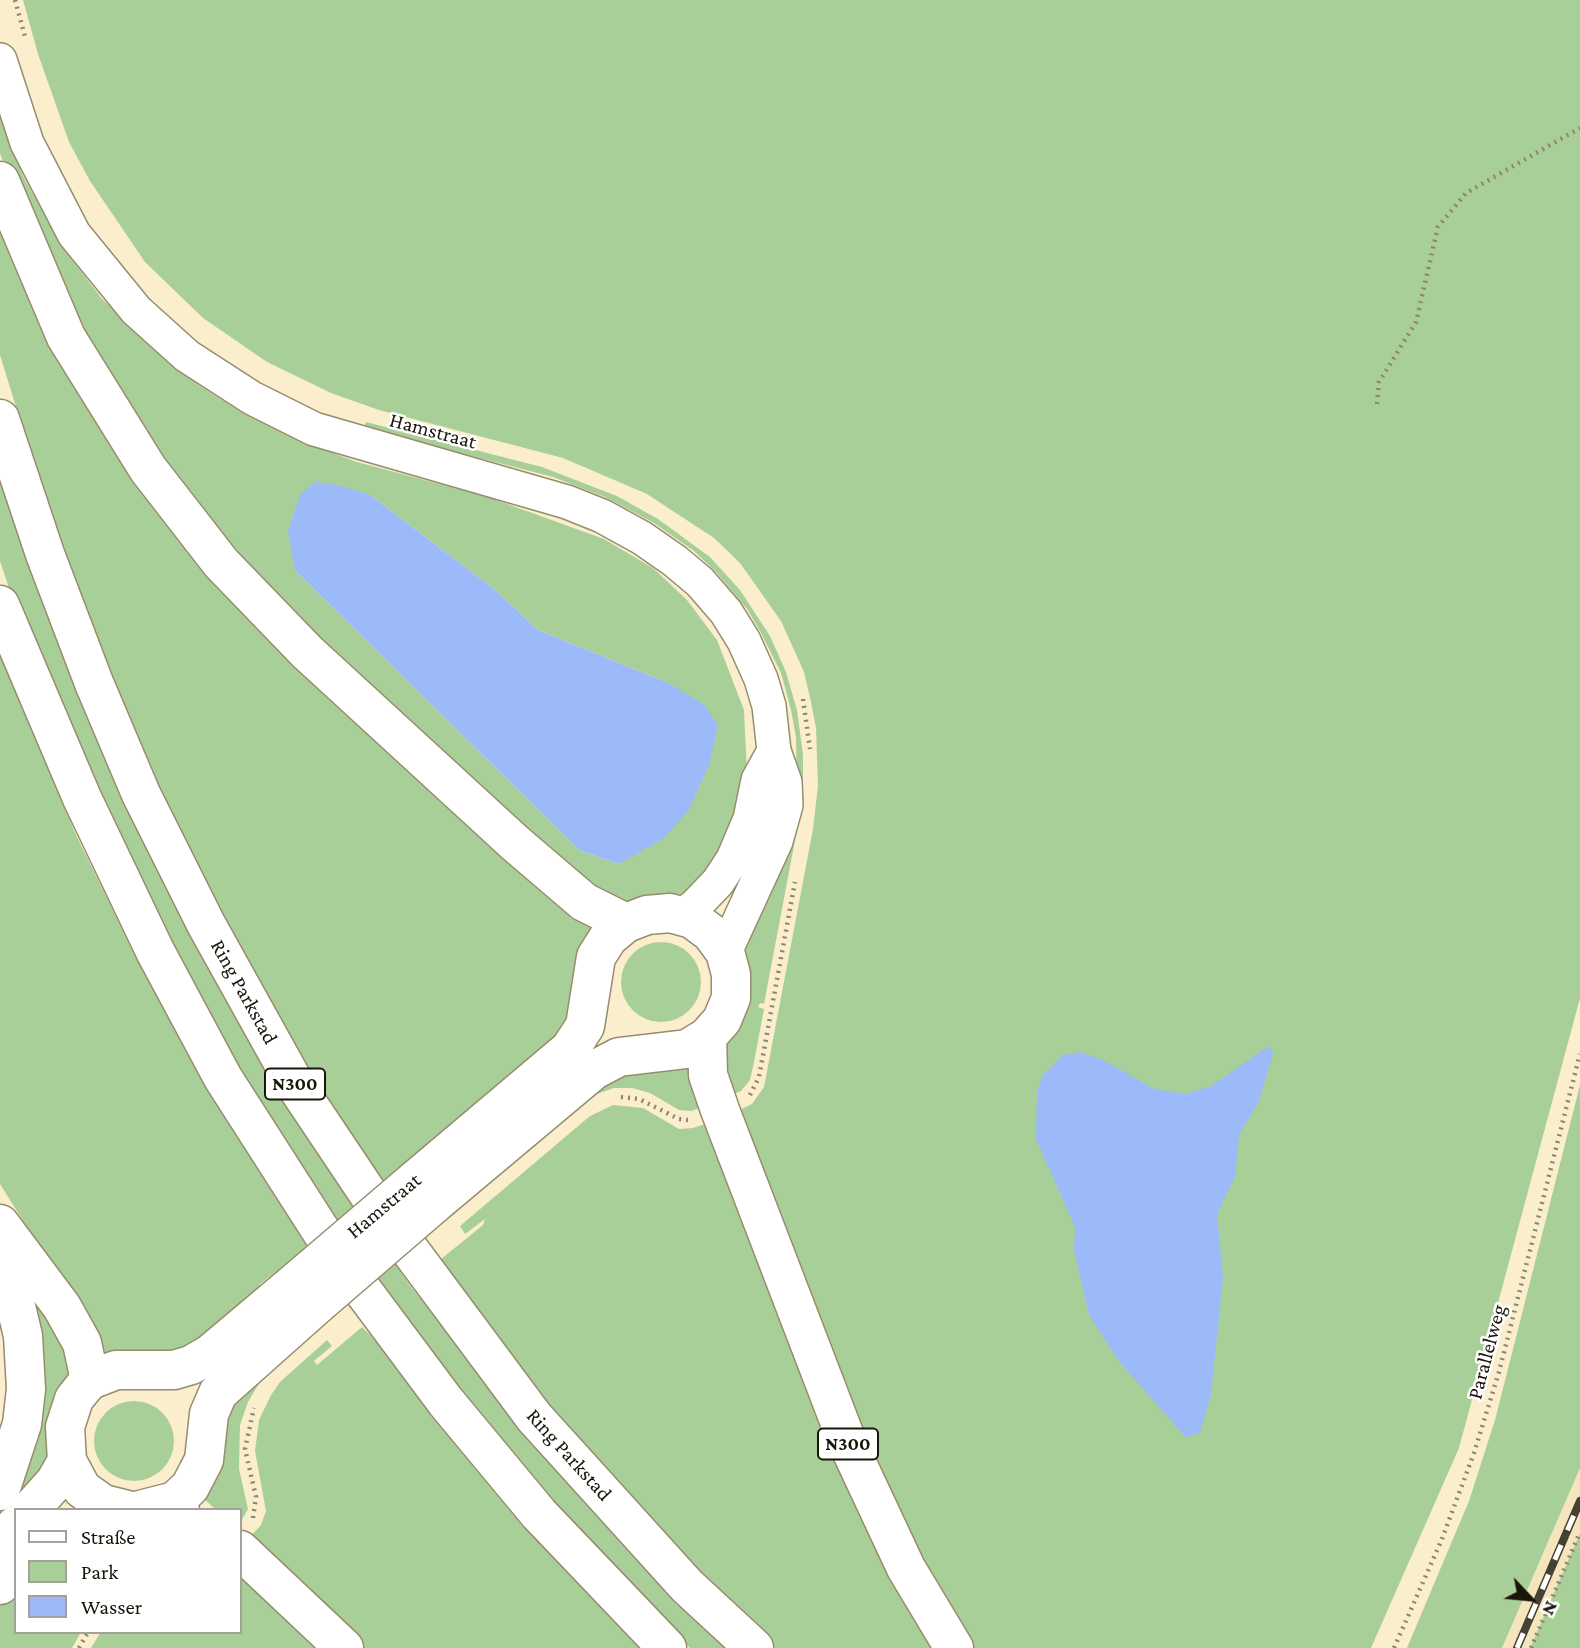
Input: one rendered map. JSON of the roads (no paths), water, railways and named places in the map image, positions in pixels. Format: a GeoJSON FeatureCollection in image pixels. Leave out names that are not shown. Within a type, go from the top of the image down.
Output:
{"type":"FeatureCollection","features":[{"type":"Feature","properties":{"kind":"main road"},"geometry":{"type":"LineString","coordinates":[[0,181],[66,337],[148,468],[221,563],[307,652],[515,843],[584,902],[626,923],[647,915],[680,916],[692,919],[711,933],[725,952],[731,974],[731,998],[722,1020],[707,1037]]}},
{"type":"Feature","properties":{"kind":"main road","name":"Ring Parkstad"},"geometry":{"type":"LineString","coordinates":[[0,419],[45,554],[94,683],[141,794],[206,923],[296,1086],[371,1198],[534,1417],[687,1586],[754,1648]]}},
{"type":"Feature","properties":{"kind":"main road","name":"N300"},"geometry":{"type":"LineString","coordinates":[[0,605],[82,798],[155,951],[223,1078],[337,1256],[446,1402],[539,1514],[667,1648]]}},
{"type":"Feature","properties":{"kind":"main road","name":"Hamstraat"},"geometry":{"type":"LineString","coordinates":[[424,1193],[570,1049],[585,1026],[596,957],[608,938],[626,923]]}},
{"type":"Feature","properties":{"kind":"main road","name":"Hamstraat"},"geometry":{"type":"LineString","coordinates":[[308,1291],[218,1393],[209,1414],[204,1460],[196,1478],[184,1494],[134,1508],[82,1489],[67,1461],[65,1427],[75,1399],[90,1380],[116,1370],[174,1370],[191,1365],[308,1291],[424,1193],[594,1069],[619,1057],[687,1049],[707,1037]]}},
{"type":"Feature","properties":{"kind":"main road","name":"N300"},"geometry":{"type":"LineString","coordinates":[[707,1037],[708,1075],[720,1110],[848,1444],[906,1568],[954,1648]]}},
{"type":"Feature","properties":{"kind":"main road"},"geometry":{"type":"LineString","coordinates":[[0,1224],[62,1307],[82,1343],[90,1380]]}},
{"type":"Feature","properties":{"kind":"main road"},"geometry":{"type":"LineString","coordinates":[[0,1255],[8,1272],[23,1336],[26,1389],[22,1424],[0,1491]]}},
{"type":"Feature","properties":{"kind":"main road"},"geometry":{"type":"LineString","coordinates":[[32,1508],[55,1482],[67,1461]]}},
{"type":"Feature","properties":{"kind":"main road"},"geometry":{"type":"LineString","coordinates":[[0,1541],[14,1527]]}},
{"type":"Feature","properties":{"kind":"main road"},"geometry":{"type":"LineString","coordinates":[[244,1539],[344,1648]]}},
{"type":"Feature","properties":{"kind":"main road"},"geometry":{"type":"LineString","coordinates":[[0,1585],[14,1571]]}},
{"type":"Feature","properties":{"kind":"street","name":"Hamstraat"},"geometry":{"type":"LineString","coordinates":[[13,51],[27,143],[74,234],[136,310],[187,356],[252,398],[314,429],[567,502],[642,538],[700,582],[726,612],[744,641],[769,706],[774,751],[785,782],[782,823],[725,952]]}},
{"type":"Feature","properties":{"kind":"street"},"geometry":{"type":"LineString","coordinates":[[680,916],[718,882],[733,859],[750,819],[758,780],[774,751]]}},
{"type":"Feature","properties":{"kind":"water"},"geometry":{"type":"Polygon","coordinates":[[[315,482],[339,485],[370,495],[494,589],[538,630],[666,682],[705,705],[718,726],[709,765],[688,811],[664,838],[619,864],[579,850],[295,570],[288,531],[300,495],[315,482]]]}},
{"type":"Feature","properties":{"kind":"water"},"geometry":{"type":"Polygon","coordinates":[[[1269,1046],[1273,1054],[1259,1101],[1239,1135],[1235,1177],[1217,1214],[1223,1277],[1211,1394],[1200,1432],[1186,1438],[1118,1360],[1089,1315],[1074,1250],[1075,1227],[1036,1139],[1037,1092],[1043,1075],[1063,1055],[1080,1052],[1103,1060],[1154,1089],[1186,1094],[1211,1086],[1269,1046]]]}},
{"type":"Feature","properties":{"kind":"railway"},"geometry":{"type":"LineString","coordinates":[[1517,1648],[1580,1501]]}}]}
